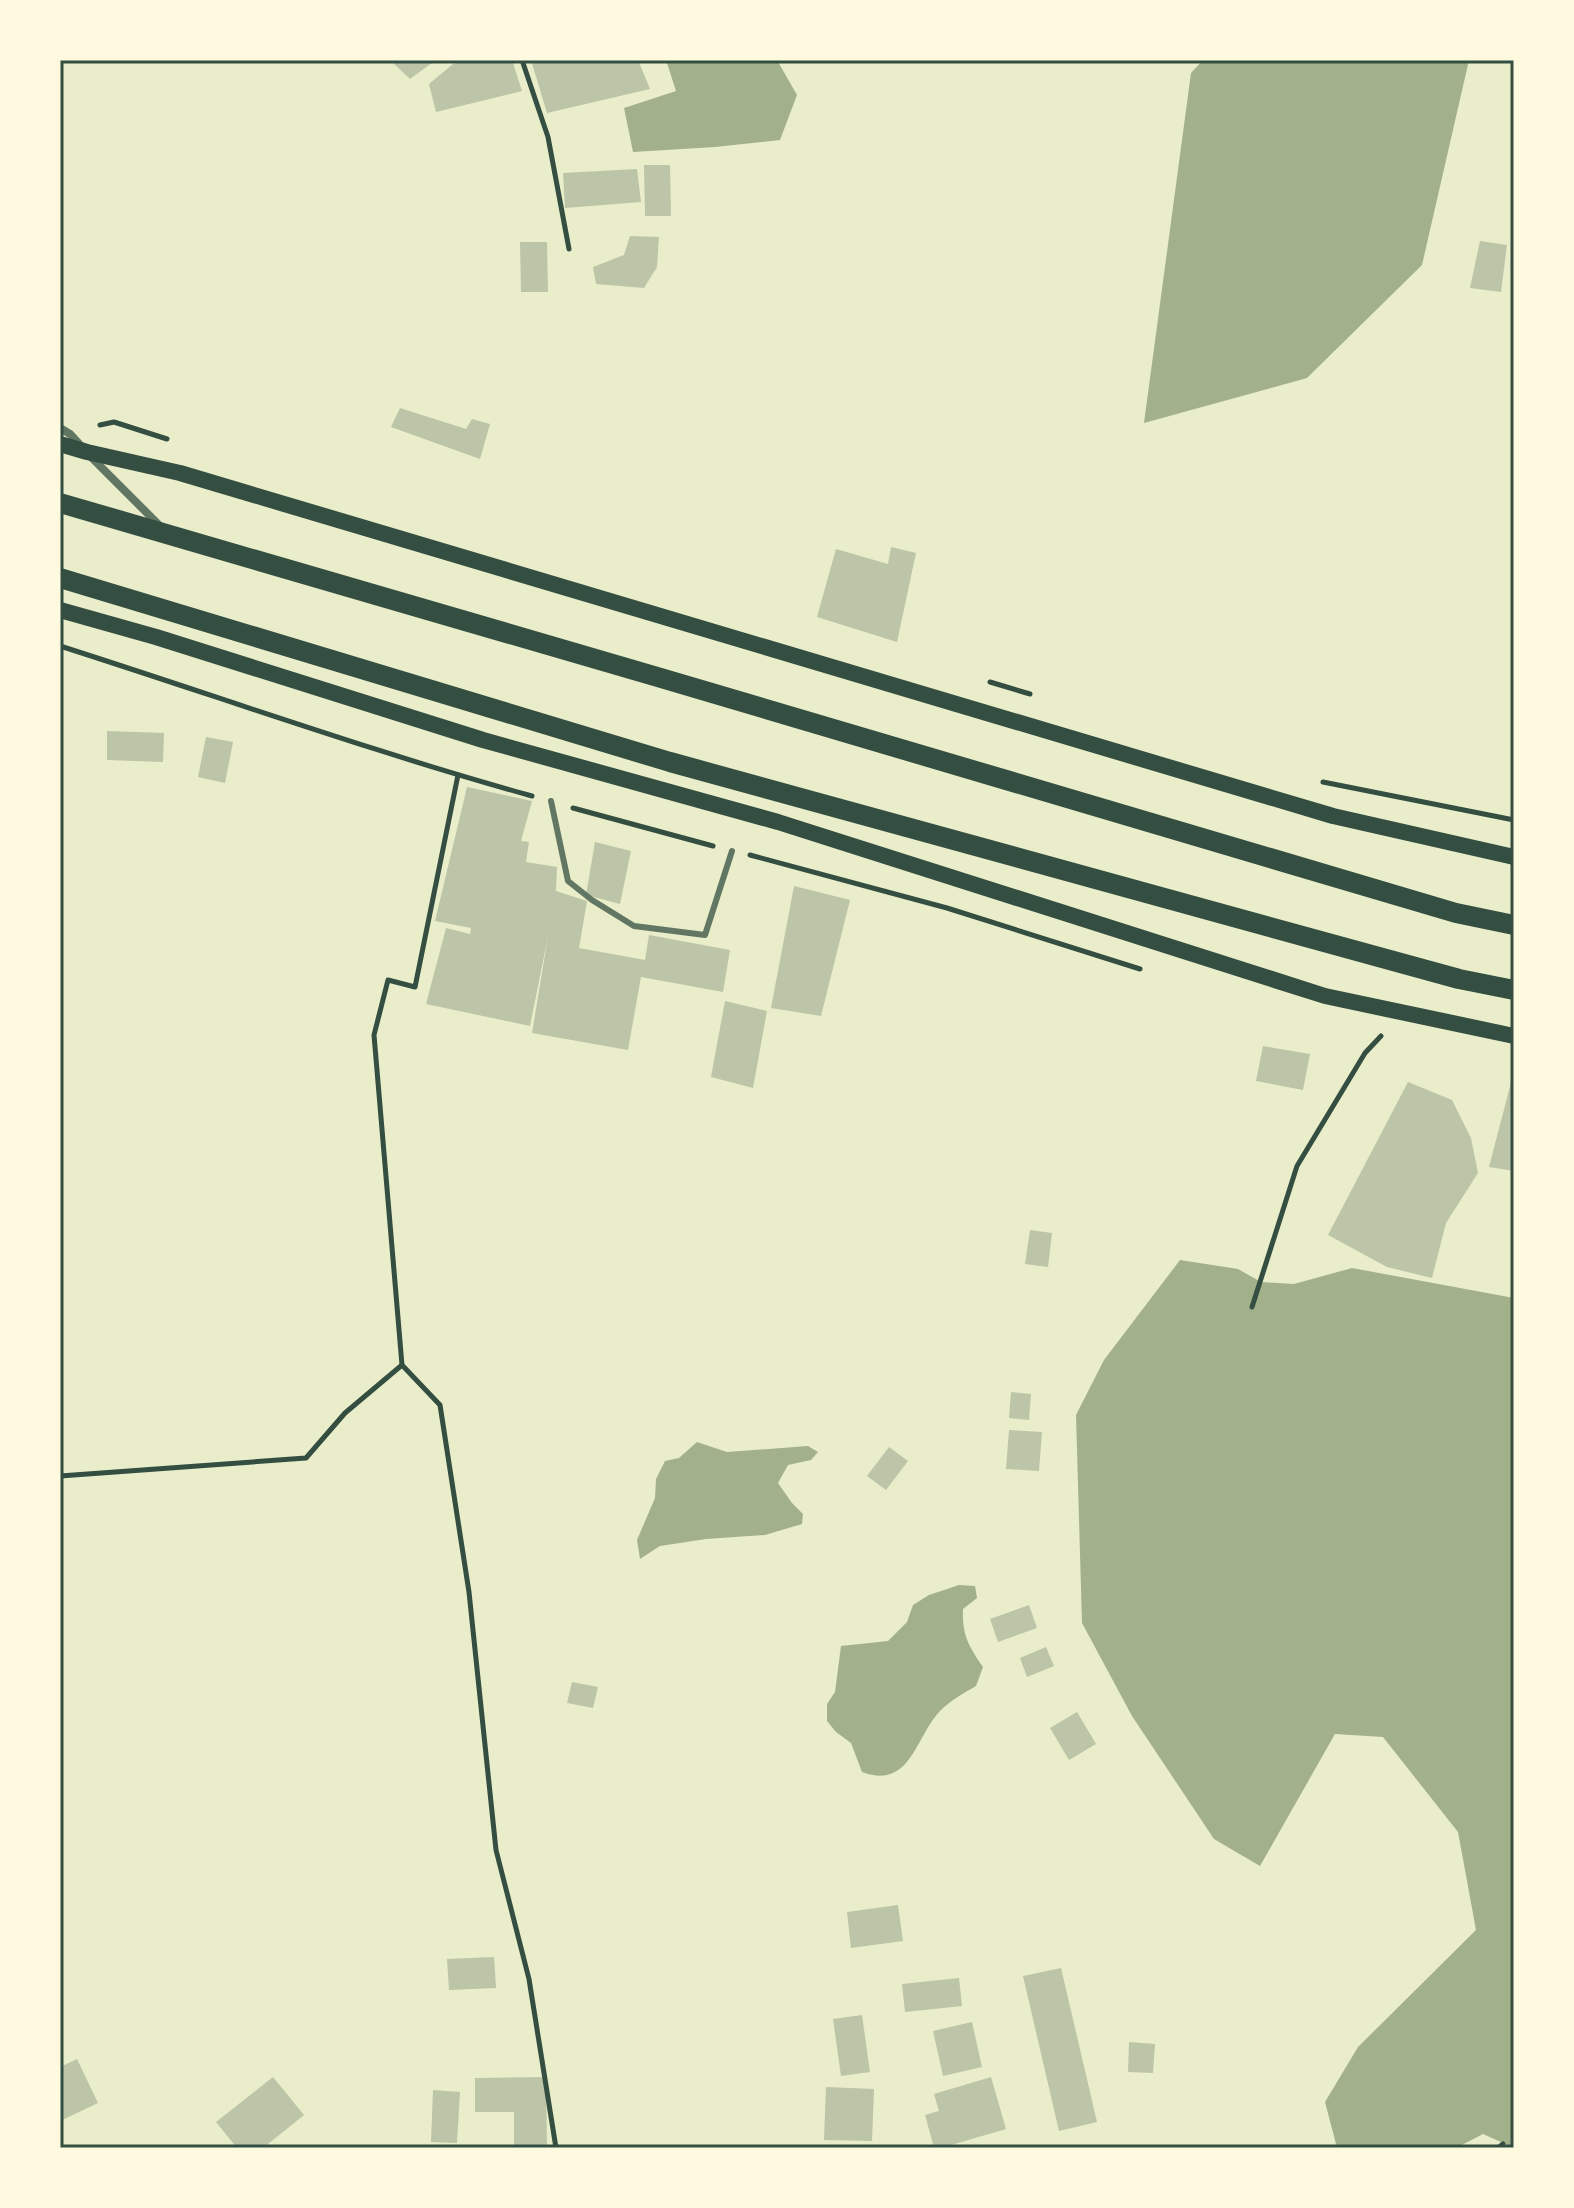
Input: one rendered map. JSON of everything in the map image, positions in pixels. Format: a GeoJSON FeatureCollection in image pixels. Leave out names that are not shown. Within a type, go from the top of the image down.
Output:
{"type":"FeatureCollection","features":[{"type":"Feature","properties":{"kind":"main road"},"geometry":{"type":"LineString","coordinates":[[60,444],[180,473],[1333,816],[1514,857]]}},
{"type":"Feature","properties":{"kind":"main road"},"geometry":{"type":"LineString","coordinates":[[60,503],[1456,913],[1514,925]]}},
{"type":"Feature","properties":{"kind":"main road"},"geometry":{"type":"LineString","coordinates":[[60,578],[670,762],[1459,979],[1514,990]]}},
{"type":"Feature","properties":{"kind":"main road"},"geometry":{"type":"LineString","coordinates":[[60,610],[483,740],[778,822],[1325,996],[1514,1036]]}},
{"type":"Feature","properties":{"kind":"street"},"geometry":{"type":"LineString","coordinates":[[60,428],[70,434],[170,536]]}},
{"type":"Feature","properties":{"kind":"lane"},"geometry":{"type":"LineString","coordinates":[[551,801],[568,881],[634,926],[705,935],[732,851]]}},
{"type":"Feature","properties":{"kind":"path"},"geometry":{"type":"LineString","coordinates":[[522,60],[548,137],[569,249]]}},
{"type":"Feature","properties":{"kind":"path"},"geometry":{"type":"LineString","coordinates":[[60,646],[458,775],[947,908],[1154,973]]}},
{"type":"Feature","properties":{"kind":"path"},"geometry":{"type":"LineString","coordinates":[[458,775],[415,987],[388,980],[374,1035],[402,1365],[440,1405],[469,1592],[496,1850],[529,1979],[556,2148]]}},
{"type":"Feature","properties":{"kind":"path"},"geometry":{"type":"LineString","coordinates":[[1252,1307],[1297,1166],[1365,1053],[1382,1034],[1368,1030]]}},
{"type":"Feature","properties":{"kind":"path"},"geometry":{"type":"LineString","coordinates":[[60,1476],[306,1458],[345,1413],[402,1365]]}},
{"type":"Feature","properties":{"kind":"shaded area"},"geometry":{"type":"Polygon","coordinates":[[[666,60],[777,60],[797,95],[780,140],[633,152],[624,108],[676,91],[666,60]]]}},
{"type":"Feature","properties":{"kind":"shaded area"},"geometry":{"type":"Polygon","coordinates":[[[1203,60],[1469,60],[1422,265],[1307,378],[1144,423],[1191,73],[1203,60]]]}},
{"type":"Feature","properties":{"kind":"shaded area"},"geometry":{"type":"Polygon","coordinates":[[[1180,1260],[1238,1269],[1261,1282],[1294,1284],[1352,1268],[1514,1298],[1514,2148],[1483,2134],[1456,2148],[1341,2148],[1336,2144],[1325,2102],[1358,2047],[1476,1930],[1458,1832],[1383,1737],[1335,1734],[1260,1866],[1214,1839],[1132,1716],[1082,1623],[1076,1415],[1104,1360],[1180,1260]]]}},
{"type":"Feature","properties":{"kind":"shaded area"},"geometry":{"type":"Polygon","coordinates":[[[697,1442],[727,1452],[808,1446],[818,1452],[811,1460],[788,1465],[778,1483],[803,1514],[802,1524],[765,1535],[660,1546],[640,1559],[637,1540],[655,1498],[656,1479],[665,1461],[679,1458],[697,1442]]]}},
{"type":"Feature","properties":{"kind":"shaded area"},"geometry":{"type":"Polygon","coordinates":[[[959,1585],[975,1586],[977,1598],[963,1609],[963,1618],[967,1640],[983,1667],[976,1686],[940,1711],[902,1767],[891,1774],[878,1776],[862,1772],[851,1743],[827,1721],[827,1704],[835,1692],[841,1646],[888,1641],[907,1622],[913,1605],[929,1595],[959,1585]]]}},
{"type":"Feature","properties":{"kind":"building"},"geometry":{"type":"Polygon","coordinates":[[[390,60],[436,60],[410,79],[390,60]]]}},
{"type":"Feature","properties":{"kind":"building"},"geometry":{"type":"Polygon","coordinates":[[[468,60],[512,60],[522,91],[436,112],[429,84],[453,64],[468,60]]]}},
{"type":"Feature","properties":{"kind":"building"},"geometry":{"type":"Polygon","coordinates":[[[531,60],[638,60],[650,89],[547,113],[531,60]]]}},
{"type":"Feature","properties":{"kind":"building"},"geometry":{"type":"Polygon","coordinates":[[[644,165],[670,165],[671,216],[645,216],[644,165]]]}},
{"type":"Feature","properties":{"kind":"building"},"geometry":{"type":"Polygon","coordinates":[[[637,169],[641,202],[565,208],[563,173],[637,169]]]}},
{"type":"Feature","properties":{"kind":"building"},"geometry":{"type":"Polygon","coordinates":[[[630,236],[659,237],[657,267],[644,288],[596,284],[593,267],[624,255],[630,236]]]}},
{"type":"Feature","properties":{"kind":"building"},"geometry":{"type":"Polygon","coordinates":[[[1480,241],[1507,245],[1501,292],[1470,288],[1480,241]]]}},
{"type":"Feature","properties":{"kind":"building"},"geometry":{"type":"Polygon","coordinates":[[[520,242],[547,242],[548,292],[521,292],[520,242]]]}},
{"type":"Feature","properties":{"kind":"building"},"geometry":{"type":"Polygon","coordinates":[[[400,408],[466,429],[472,419],[490,424],[480,459],[391,427],[400,408]]]}},
{"type":"Feature","properties":{"kind":"building"},"geometry":{"type":"Polygon","coordinates":[[[891,547],[916,553],[897,642],[817,617],[836,549],[888,564],[891,547]]]}},
{"type":"Feature","properties":{"kind":"building"},"geometry":{"type":"Polygon","coordinates":[[[107,731],[164,733],[163,762],[107,760],[107,731]]]}},
{"type":"Feature","properties":{"kind":"building"},"geometry":{"type":"Polygon","coordinates":[[[206,737],[233,742],[225,783],[198,777],[206,737]]]}},
{"type":"Feature","properties":{"kind":"building"},"geometry":{"type":"Polygon","coordinates":[[[467,787],[532,801],[521,841],[529,842],[526,862],[557,867],[556,891],[587,901],[579,948],[645,960],[649,935],[730,950],[723,992],[641,977],[628,1050],[532,1033],[548,936],[530,1026],[426,1004],[446,928],[470,934],[471,928],[435,921],[467,787]]]}},
{"type":"Feature","properties":{"kind":"building"},"geometry":{"type":"Polygon","coordinates":[[[595,842],[631,851],[620,904],[586,895],[595,842]]]}},
{"type":"Feature","properties":{"kind":"building"},"geometry":{"type":"Polygon","coordinates":[[[794,886],[850,900],[821,1016],[771,1008],[794,886]]]}},
{"type":"Feature","properties":{"kind":"building"},"geometry":{"type":"Polygon","coordinates":[[[725,1001],[767,1011],[753,1088],[711,1077],[725,1001]]]}},
{"type":"Feature","properties":{"kind":"building"},"geometry":{"type":"Polygon","coordinates":[[[1263,1046],[1310,1054],[1303,1090],[1256,1081],[1263,1046]]]}},
{"type":"Feature","properties":{"kind":"building"},"geometry":{"type":"Polygon","coordinates":[[[1514,1075],[1514,1171],[1489,1167],[1514,1075]]]}},
{"type":"Feature","properties":{"kind":"building"},"geometry":{"type":"Polygon","coordinates":[[[1408,1082],[1452,1100],[1471,1138],[1478,1173],[1446,1223],[1432,1278],[1387,1267],[1328,1235],[1408,1082]]]}},
{"type":"Feature","properties":{"kind":"building"},"geometry":{"type":"Polygon","coordinates":[[[1030,1230],[1052,1233],[1048,1267],[1025,1264],[1030,1230]]]}},
{"type":"Feature","properties":{"kind":"building"},"geometry":{"type":"Polygon","coordinates":[[[1011,1392],[1031,1394],[1029,1420],[1009,1418],[1011,1392]]]}},
{"type":"Feature","properties":{"kind":"building"},"geometry":{"type":"Polygon","coordinates":[[[1009,1430],[1042,1432],[1039,1471],[1006,1469],[1009,1430]]]}},
{"type":"Feature","properties":{"kind":"building"},"geometry":{"type":"Polygon","coordinates":[[[889,1447],[908,1461],[886,1490],[867,1476],[889,1447]]]}},
{"type":"Feature","properties":{"kind":"building"},"geometry":{"type":"Polygon","coordinates":[[[1029,1605],[1037,1628],[998,1642],[990,1619],[1029,1605]]]}},
{"type":"Feature","properties":{"kind":"building"},"geometry":{"type":"Polygon","coordinates":[[[1046,1647],[1054,1666],[1027,1677],[1020,1658],[1046,1647]]]}},
{"type":"Feature","properties":{"kind":"building"},"geometry":{"type":"Polygon","coordinates":[[[572,1682],[598,1687],[593,1708],[567,1703],[572,1682]]]}},
{"type":"Feature","properties":{"kind":"building"},"geometry":{"type":"Polygon","coordinates":[[[1077,1712],[1096,1744],[1069,1760],[1050,1728],[1077,1712]]]}},
{"type":"Feature","properties":{"kind":"building"},"geometry":{"type":"Polygon","coordinates":[[[898,1905],[903,1941],[851,1948],[847,1912],[898,1905]]]}},
{"type":"Feature","properties":{"kind":"building"},"geometry":{"type":"Polygon","coordinates":[[[494,1957],[496,1988],[449,1990],[447,1959],[494,1957]]]}},
{"type":"Feature","properties":{"kind":"building"},"geometry":{"type":"Polygon","coordinates":[[[1061,1968],[1097,2122],[1059,2131],[1023,1976],[1061,1968]]]}},
{"type":"Feature","properties":{"kind":"building"},"geometry":{"type":"Polygon","coordinates":[[[959,1978],[962,2006],[905,2012],[902,1984],[959,1978]]]}},
{"type":"Feature","properties":{"kind":"building"},"geometry":{"type":"Polygon","coordinates":[[[862,2015],[870,2072],[841,2076],[833,2019],[862,2015]]]}},
{"type":"Feature","properties":{"kind":"building"},"geometry":{"type":"Polygon","coordinates":[[[972,2022],[982,2067],[943,2076],[933,2031],[972,2022]]]}},
{"type":"Feature","properties":{"kind":"building"},"geometry":{"type":"Polygon","coordinates":[[[1129,2042],[1155,2044],[1153,2073],[1128,2072],[1129,2042]]]}},
{"type":"Feature","properties":{"kind":"building"},"geometry":{"type":"Polygon","coordinates":[[[77,2059],[98,2103],[60,2121],[60,2067],[77,2059]]]}},
{"type":"Feature","properties":{"kind":"building"},"geometry":{"type":"Polygon","coordinates":[[[273,2077],[304,2115],[263,2148],[237,2148],[216,2122],[273,2077]]]}},
{"type":"Feature","properties":{"kind":"building"},"geometry":{"type":"Polygon","coordinates":[[[546,2077],[547,2148],[514,2148],[514,2112],[475,2112],[475,2078],[546,2077]]]}},
{"type":"Feature","properties":{"kind":"building"},"geometry":{"type":"Polygon","coordinates":[[[991,2077],[1006,2129],[934,2148],[925,2115],[939,2111],[934,2094],[991,2077]]]}},
{"type":"Feature","properties":{"kind":"building"},"geometry":{"type":"Polygon","coordinates":[[[826,2087],[874,2089],[872,2141],[824,2140],[826,2087]]]}},
{"type":"Feature","properties":{"kind":"building"},"geometry":{"type":"Polygon","coordinates":[[[433,2090],[460,2092],[457,2143],[431,2142],[433,2090]]]}}]}
